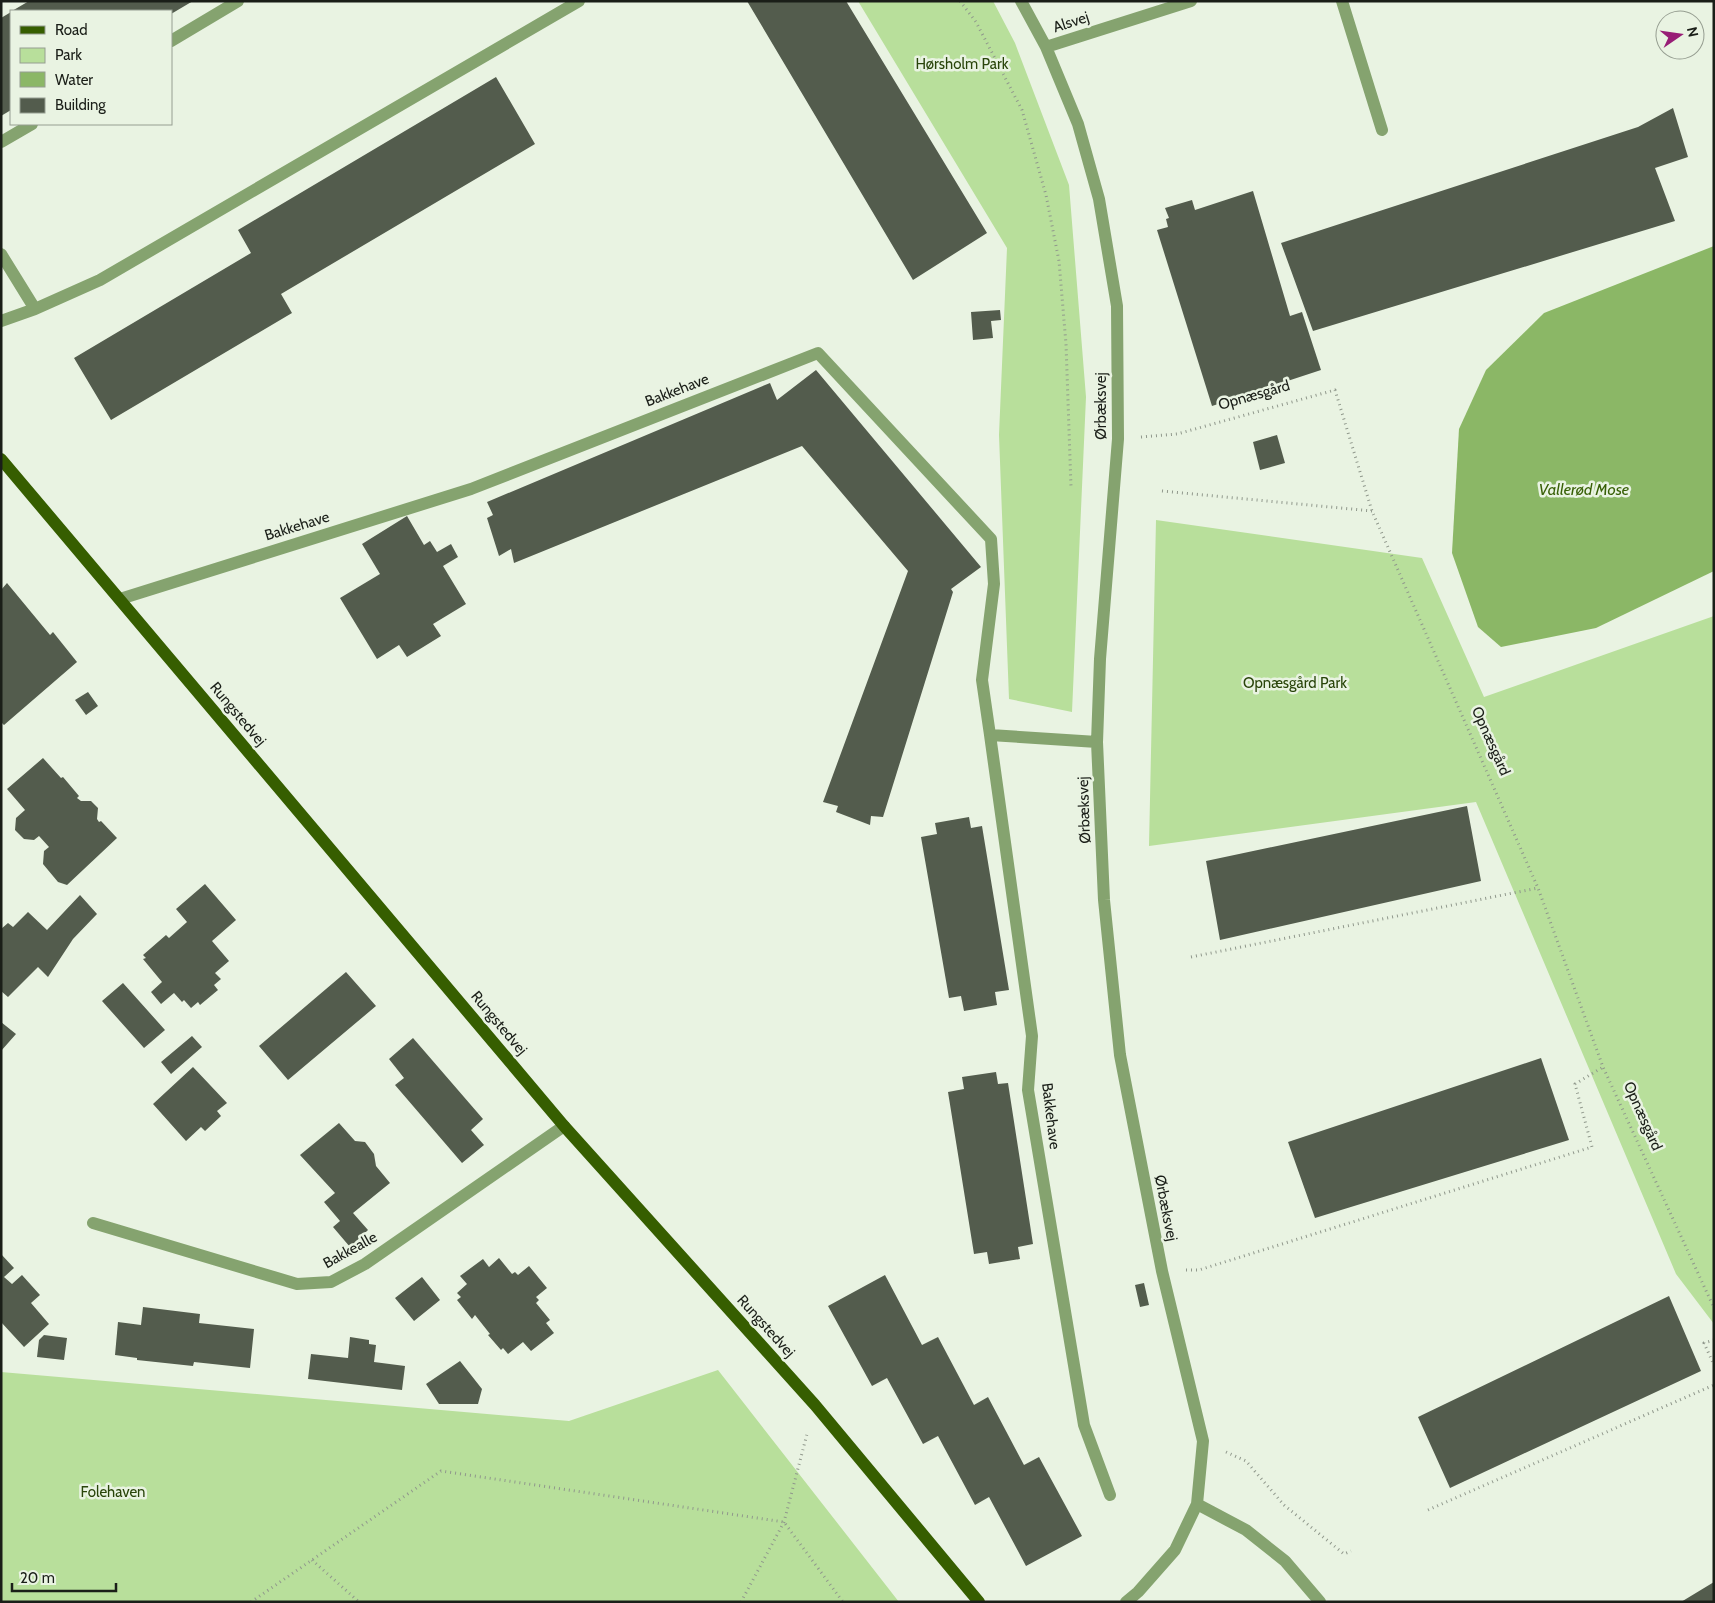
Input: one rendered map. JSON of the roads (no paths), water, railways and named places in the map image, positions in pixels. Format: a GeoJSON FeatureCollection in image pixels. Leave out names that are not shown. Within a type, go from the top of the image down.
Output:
{"type":"FeatureCollection","features":[{"type":"Feature","properties":{"kind":"main road","name":"Rungstedvej"},"geometry":{"type":"LineString","coordinates":[[1,459],[564,1126],[815,1405],[979,1602]]}},
{"type":"Feature","properties":{"kind":"street"},"geometry":{"type":"LineString","coordinates":[[172,40],[238,1]]}},
{"type":"Feature","properties":{"kind":"street"},"geometry":{"type":"LineString","coordinates":[[1,321],[36,309],[100,280],[579,1]]}},
{"type":"Feature","properties":{"kind":"street","name":"Ørbæksvej"},"geometry":{"type":"LineString","coordinates":[[1021,1],[1046,47],[1078,124],[1098,199],[1117,306],[1118,439],[1100,659],[1097,742],[1104,900],[1120,1055],[1162,1271],[1203,1441],[1197,1504],[1175,1550],[1138,1592],[1126,1602]]}},
{"type":"Feature","properties":{"kind":"street","name":"Alsvej"},"geometry":{"type":"LineString","coordinates":[[1046,47],[1191,1]]}},
{"type":"Feature","properties":{"kind":"street"},"geometry":{"type":"LineString","coordinates":[[1342,1],[1382,130]]}},
{"type":"Feature","properties":{"kind":"street"},"geometry":{"type":"LineString","coordinates":[[1,142],[30,125]]}},
{"type":"Feature","properties":{"kind":"street"},"geometry":{"type":"LineString","coordinates":[[1,254],[36,309]]}},
{"type":"Feature","properties":{"kind":"street","name":"Bakkehave"},"geometry":{"type":"LineString","coordinates":[[120,598],[471,489],[818,353],[991,538],[994,584],[982,680],[1032,1036],[1028,1090],[1084,1425],[1110,1495]]}},
{"type":"Feature","properties":{"kind":"street"},"geometry":{"type":"LineString","coordinates":[[990,735],[1097,742]]}},
{"type":"Feature","properties":{"kind":"street","name":"Bakkealle"},"geometry":{"type":"LineString","coordinates":[[93,1223],[297,1284],[332,1282],[365,1264],[564,1126]]}},
{"type":"Feature","properties":{"kind":"street"},"geometry":{"type":"LineString","coordinates":[[1197,1504],[1246,1530],[1272,1550],[1285,1561],[1320,1602]]}},
{"type":"Feature","properties":{"kind":"water","name":"Vallerød Mose"},"geometry":{"type":"Polygon","coordinates":[[[1714,246],[1714,571],[1596,628],[1501,647],[1478,627],[1452,553],[1459,429],[1486,370],[1544,313],[1714,246]]]}},
{"type":"Feature","properties":{"kind":"park label","name":"Hørsholm Park"},"geometry":{"type":"Point","coordinates":[962,64]}},
{"type":"Feature","properties":{"kind":"park label","name":"Opnæsgård Park"},"geometry":{"type":"Point","coordinates":[1295,683]}},
{"type":"Feature","properties":{"kind":"park label","name":"Folehaven"},"geometry":{"type":"Point","coordinates":[113,1492]}}]}
